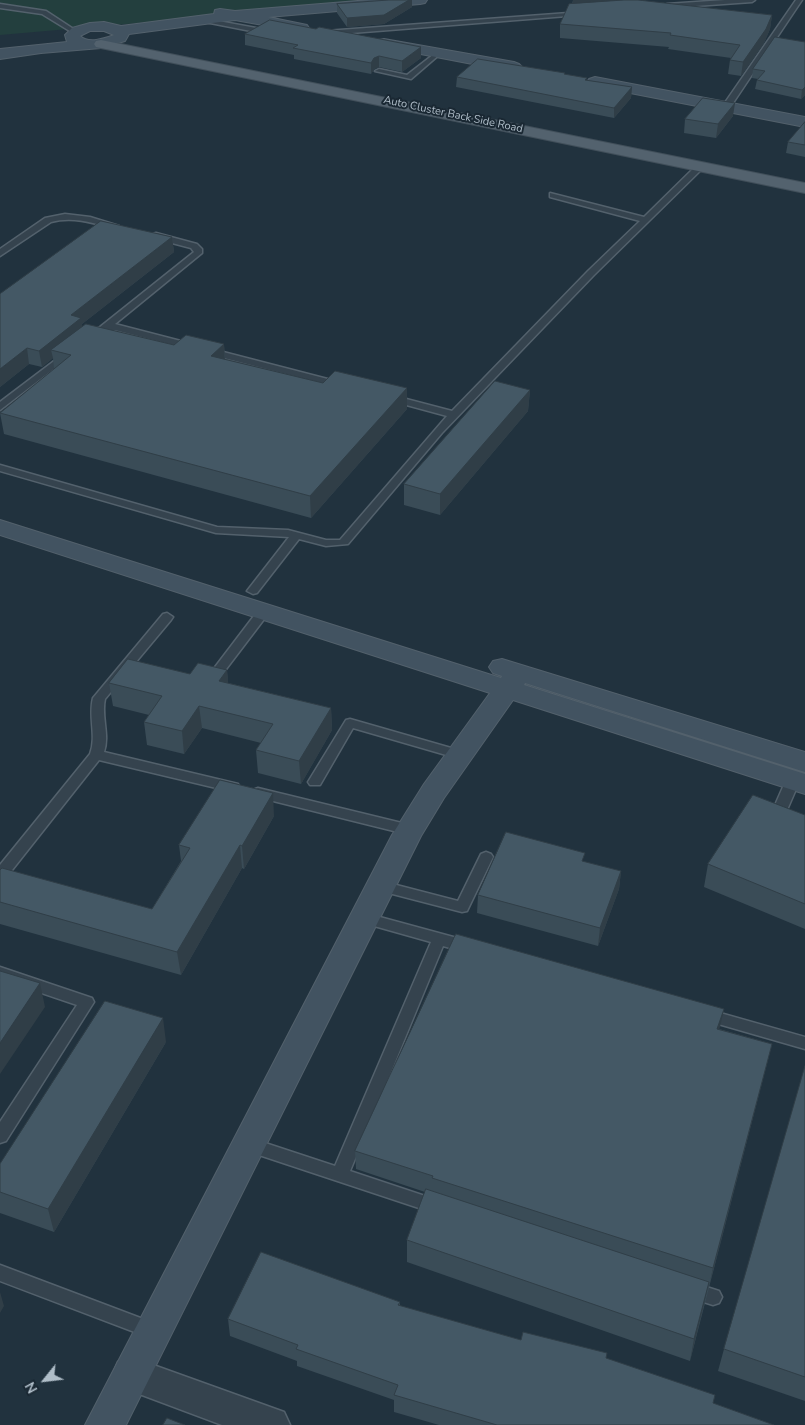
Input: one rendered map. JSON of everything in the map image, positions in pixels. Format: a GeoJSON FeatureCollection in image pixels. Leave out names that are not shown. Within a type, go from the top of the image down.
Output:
{"type":"FeatureCollection","features":[{"type":"Feature","properties":{"kind":"main road"},"geometry":{"type":"LineString","coordinates":[[116,31],[227,14],[375,0]]}},
{"type":"Feature","properties":{"kind":"main road"},"geometry":{"type":"LineString","coordinates":[[116,31],[202,20],[227,14],[420,0]]}},
{"type":"Feature","properties":{"kind":"main road"},"geometry":{"type":"LineString","coordinates":[[227,14],[524,69]]}},
{"type":"Feature","properties":{"kind":"main road"},"geometry":{"type":"LineString","coordinates":[[0,40],[75,33],[88,28],[116,31],[175,43]]}},
{"type":"Feature","properties":{"kind":"main road"},"geometry":{"type":"LineString","coordinates":[[0,54],[116,41],[120,38],[116,31]]}},
{"type":"Feature","properties":{"kind":"main road"},"geometry":{"type":"LineString","coordinates":[[75,33],[72,38],[74,41],[93,44]]}},
{"type":"Feature","properties":{"kind":"main road","name":"Auto Cluster Back Side Road"},"geometry":{"type":"LineString","coordinates":[[93,44],[805,188]]}},
{"type":"Feature","properties":{"kind":"main road","name":"Auto Cluster Back Side Road"},"geometry":{"type":"LineString","coordinates":[[373,76],[415,91]]}},
{"type":"Feature","properties":{"kind":"main road"},"geometry":{"type":"LineString","coordinates":[[582,80],[805,122]]}},
{"type":"Feature","properties":{"kind":"main road"},"geometry":{"type":"LineString","coordinates":[[0,510],[274,606]]}},
{"type":"Feature","properties":{"kind":"main road"},"geometry":{"type":"LineString","coordinates":[[0,527],[274,606],[513,681],[801,775]]}},
{"type":"Feature","properties":{"kind":"main road"},"geometry":{"type":"LineString","coordinates":[[105,1425],[410,830],[434,791],[513,681]]}},
{"type":"Feature","properties":{"kind":"street"},"geometry":{"type":"LineString","coordinates":[[131,1374],[271,1425]]}},
{"type":"Feature","properties":{"kind":"lane"},"geometry":{"type":"LineString","coordinates":[[663,7],[752,0]]}},
{"type":"Feature","properties":{"kind":"lane"},"geometry":{"type":"LineString","coordinates":[[726,107],[799,0]]}},
{"type":"Feature","properties":{"kind":"lane"},"geometry":{"type":"LineString","coordinates":[[0,6],[44,12],[75,33]]}},
{"type":"Feature","properties":{"kind":"lane"},"geometry":{"type":"LineString","coordinates":[[326,32],[584,13]]}},
{"type":"Feature","properties":{"kind":"lane"},"geometry":{"type":"LineString","coordinates":[[202,20],[256,30]]}},
{"type":"Feature","properties":{"kind":"lane"},"geometry":{"type":"LineString","coordinates":[[373,76],[408,76],[438,53]]}},
{"type":"Feature","properties":{"kind":"lane"},"geometry":{"type":"LineString","coordinates":[[0,468],[216,530],[296,535],[329,544],[344,542],[454,415],[591,273],[701,166]]}},
{"type":"Feature","properties":{"kind":"lane"},"geometry":{"type":"LineString","coordinates":[[553,195],[646,220]]}},
{"type":"Feature","properties":{"kind":"lane"},"geometry":{"type":"LineString","coordinates":[[0,253],[48,220],[64,216],[72,216],[129,230]]}},
{"type":"Feature","properties":{"kind":"lane"},"geometry":{"type":"LineString","coordinates":[[0,407],[81,343],[103,329],[198,253],[198,249],[194,246],[148,234]]}},
{"type":"Feature","properties":{"kind":"lane"},"geometry":{"type":"LineString","coordinates":[[103,329],[115,327],[350,388]]}},
{"type":"Feature","properties":{"kind":"lane"},"geometry":{"type":"LineString","coordinates":[[378,395],[454,415]]}},
{"type":"Feature","properties":{"kind":"lane"},"geometry":{"type":"LineString","coordinates":[[212,678],[274,606],[296,535]]}},
{"type":"Feature","properties":{"kind":"lane"},"geometry":{"type":"LineString","coordinates":[[3,878],[96,755],[100,743],[96,705],[99,698],[167,617]]}},
{"type":"Feature","properties":{"kind":"lane"},"geometry":{"type":"LineString","coordinates":[[315,782],[350,723],[460,755]]}},
{"type":"Feature","properties":{"kind":"lane"},"geometry":{"type":"LineString","coordinates":[[96,755],[410,830]]}},
{"type":"Feature","properties":{"kind":"lane"},"geometry":{"type":"LineString","coordinates":[[801,775],[779,812],[805,822]]}},
{"type":"Feature","properties":{"kind":"lane"},"geometry":{"type":"LineString","coordinates":[[381,886],[462,908],[486,857]]}},
{"type":"Feature","properties":{"kind":"lane"},"geometry":{"type":"LineString","coordinates":[[365,918],[486,952]]}},
{"type":"Feature","properties":{"kind":"lane"},"geometry":{"type":"LineString","coordinates":[[340,1174],[439,939]]}},
{"type":"Feature","properties":{"kind":"lane"},"geometry":{"type":"LineString","coordinates":[[0,973],[87,1002],[0,1136]]}},
{"type":"Feature","properties":{"kind":"lane"},"geometry":{"type":"LineString","coordinates":[[692,1011],[805,1043]]}},
{"type":"Feature","properties":{"kind":"lane"},"geometry":{"type":"LineString","coordinates":[[249,1144],[452,1211]]}},
{"type":"Feature","properties":{"kind":"lane"},"geometry":{"type":"LineString","coordinates":[[0,1273],[153,1331]]}},
{"type":"Feature","properties":{"kind":"lane"},"geometry":{"type":"LineString","coordinates":[[676,1285],[713,1297]]}},
{"type":"Feature","properties":{"kind":"green space"},"geometry":{"type":"Polygon","coordinates":[[[0,0],[402,0],[0,35],[0,0]]]}},
{"type":"Feature","properties":{"kind":"building"},"geometry":{"type":"Polygon","coordinates":[[[409,0],[384,15],[347,18],[337,4],[409,0]]]}},
{"type":"Feature","properties":{"kind":"building"},"geometry":{"type":"Polygon","coordinates":[[[624,0],[772,15],[766,29],[743,62],[730,60],[740,45],[670,35],[671,33],[560,24],[569,4],[624,0]]]}},
{"type":"Feature","properties":{"kind":"building"},"geometry":{"type":"Polygon","coordinates":[[[270,20],[316,29],[319,27],[421,47],[402,61],[379,56],[374,58],[371,63],[293,48],[298,45],[245,34],[270,20]]]}},
{"type":"Feature","properties":{"kind":"building"},"geometry":{"type":"Polygon","coordinates":[[[775,37],[805,42],[805,87],[802,90],[757,80],[765,71],[753,69],[775,37]]]}},
{"type":"Feature","properties":{"kind":"building"},"geometry":{"type":"Polygon","coordinates":[[[478,59],[565,73],[587,78],[585,80],[632,87],[614,108],[457,77],[478,59]]]}},
{"type":"Feature","properties":{"kind":"building"},"geometry":{"type":"Polygon","coordinates":[[[703,98],[735,103],[718,124],[685,119],[703,98]]]}},
{"type":"Feature","properties":{"kind":"building"},"geometry":{"type":"Polygon","coordinates":[[[805,122],[805,145],[788,142],[805,122]]]}},
{"type":"Feature","properties":{"kind":"building"},"geometry":{"type":"Polygon","coordinates":[[[101,221],[172,237],[71,315],[81,318],[39,351],[27,348],[0,369],[0,294],[101,221]]]}},
{"type":"Feature","properties":{"kind":"building"},"geometry":{"type":"Polygon","coordinates":[[[86,324],[174,345],[186,335],[224,344],[211,356],[323,383],[335,371],[407,388],[310,496],[0,413],[71,355],[51,350],[86,324]]]}},
{"type":"Feature","properties":{"kind":"building"},"geometry":{"type":"Polygon","coordinates":[[[495,381],[530,390],[440,494],[404,484],[495,381]]]}},
{"type":"Feature","properties":{"kind":"building"},"geometry":{"type":"Polygon","coordinates":[[[128,659],[190,674],[198,663],[227,670],[219,681],[331,708],[299,761],[256,750],[273,724],[199,706],[182,731],[144,722],[162,696],[109,683],[128,659]]]}},
{"type":"Feature","properties":{"kind":"building"},"geometry":{"type":"Polygon","coordinates":[[[220,780],[273,793],[177,952],[0,902],[0,870],[2,868],[152,909],[190,848],[179,845],[220,780]]]}},
{"type":"Feature","properties":{"kind":"building"},"geometry":{"type":"Polygon","coordinates":[[[753,795],[805,815],[805,904],[708,864],[753,795]]]}},
{"type":"Feature","properties":{"kind":"building"},"geometry":{"type":"Polygon","coordinates":[[[506,832],[585,853],[582,861],[621,871],[600,928],[478,895],[506,832]]]}},
{"type":"Feature","properties":{"kind":"building"},"geometry":{"type":"Polygon","coordinates":[[[456,934],[724,1009],[717,1029],[772,1044],[713,1268],[432,1178],[433,1176],[355,1151],[456,934]]]}},
{"type":"Feature","properties":{"kind":"building"},"geometry":{"type":"Polygon","coordinates":[[[0,971],[40,983],[0,1043],[0,971]]]}},
{"type":"Feature","properties":{"kind":"building"},"geometry":{"type":"Polygon","coordinates":[[[105,1001],[163,1018],[48,1209],[0,1192],[0,1164],[105,1001]]]}},
{"type":"Feature","properties":{"kind":"building"},"geometry":{"type":"Polygon","coordinates":[[[805,1066],[805,1377],[724,1349],[805,1066]]]}},
{"type":"Feature","properties":{"kind":"building"},"geometry":{"type":"Polygon","coordinates":[[[426,1189],[709,1282],[694,1339],[407,1240],[426,1189]]]}},
{"type":"Feature","properties":{"kind":"building"},"geometry":{"type":"Polygon","coordinates":[[[261,1252],[400,1302],[398,1305],[521,1340],[523,1332],[607,1353],[606,1358],[715,1395],[713,1403],[774,1425],[497,1425],[394,1395],[398,1385],[296,1349],[298,1345],[228,1319],[261,1252]]]}},
{"type":"Feature","properties":{"kind":"building"},"geometry":{"type":"Polygon","coordinates":[[[167,1418],[185,1425],[163,1425],[167,1418]]]}}]}
